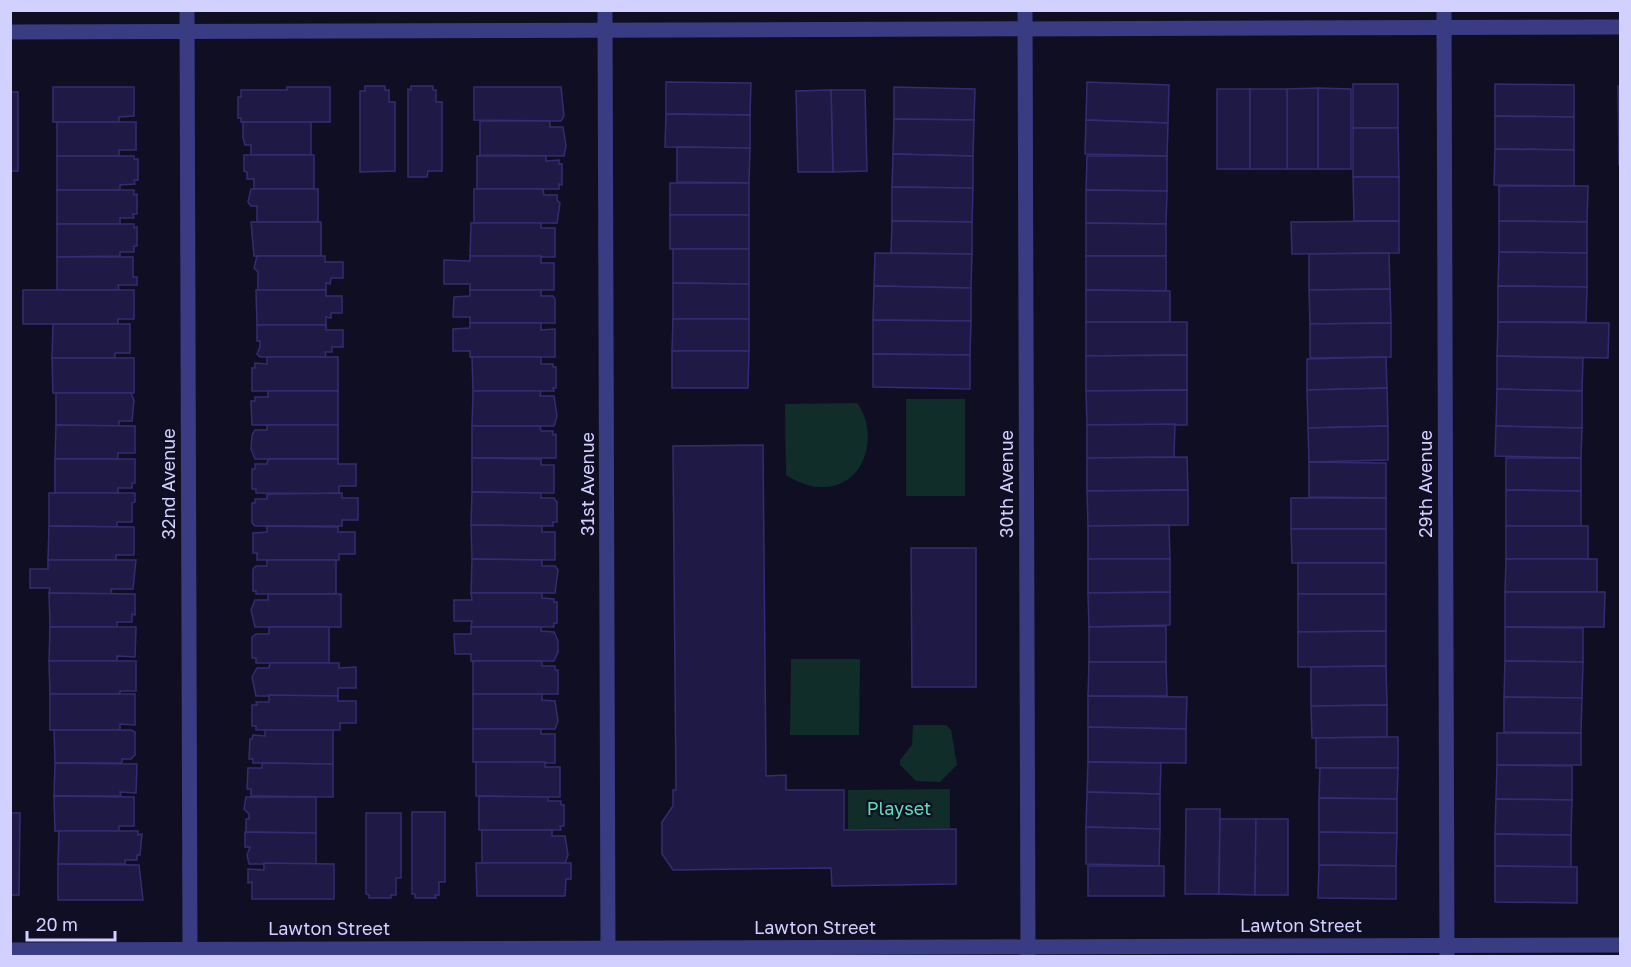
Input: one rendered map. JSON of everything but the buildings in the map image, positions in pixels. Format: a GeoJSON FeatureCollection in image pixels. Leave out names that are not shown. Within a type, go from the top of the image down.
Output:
{"type":"FeatureCollection","features":[{"type":"Feature","properties":{"kind":"street","name":"32nd Avenue"},"geometry":{"type":"LineString","coordinates":[[187,10],[190,953]]}},
{"type":"Feature","properties":{"kind":"street","name":"31st Avenue"},"geometry":{"type":"LineString","coordinates":[[605,10],[608,952]]}},
{"type":"Feature","properties":{"kind":"street","name":"30th Avenue"},"geometry":{"type":"LineString","coordinates":[[1025,10],[1028,952]]}},
{"type":"Feature","properties":{"kind":"street","name":"29th Avenue"},"geometry":{"type":"LineString","coordinates":[[1444,10],[1447,951]]}},
{"type":"Feature","properties":{"kind":"street"},"geometry":{"type":"LineString","coordinates":[[10,32],[1620,27]]}},
{"type":"Feature","properties":{"kind":"street","name":"Lawton Street"},"geometry":{"type":"LineString","coordinates":[[10,950],[190,953],[1447,951],[1620,945]]}},
{"type":"Feature","properties":{"kind":"green space"},"geometry":{"type":"Polygon","coordinates":[[[906,399],[965,399],[965,496],[906,496],[906,399]]]}},
{"type":"Feature","properties":{"kind":"green space"},"geometry":{"type":"Polygon","coordinates":[[[857,403],[864,415],[868,442],[865,455],[851,477],[839,484],[814,487],[786,475],[785,404],[857,403]]]}},
{"type":"Feature","properties":{"kind":"green space"},"geometry":{"type":"Polygon","coordinates":[[[791,659],[860,659],[859,735],[790,735],[791,659]]]}},
{"type":"Feature","properties":{"kind":"green space","name":"Playset"},"geometry":{"type":"Polygon","coordinates":[[[913,725],[946,725],[951,730],[957,765],[940,782],[916,781],[900,765],[900,760],[912,745],[913,725]]]}},
{"type":"Feature","properties":{"kind":"green space","name":"Playset"},"geometry":{"type":"Polygon","coordinates":[[[950,789],[950,828],[848,829],[848,790],[950,789]]]}}]}
